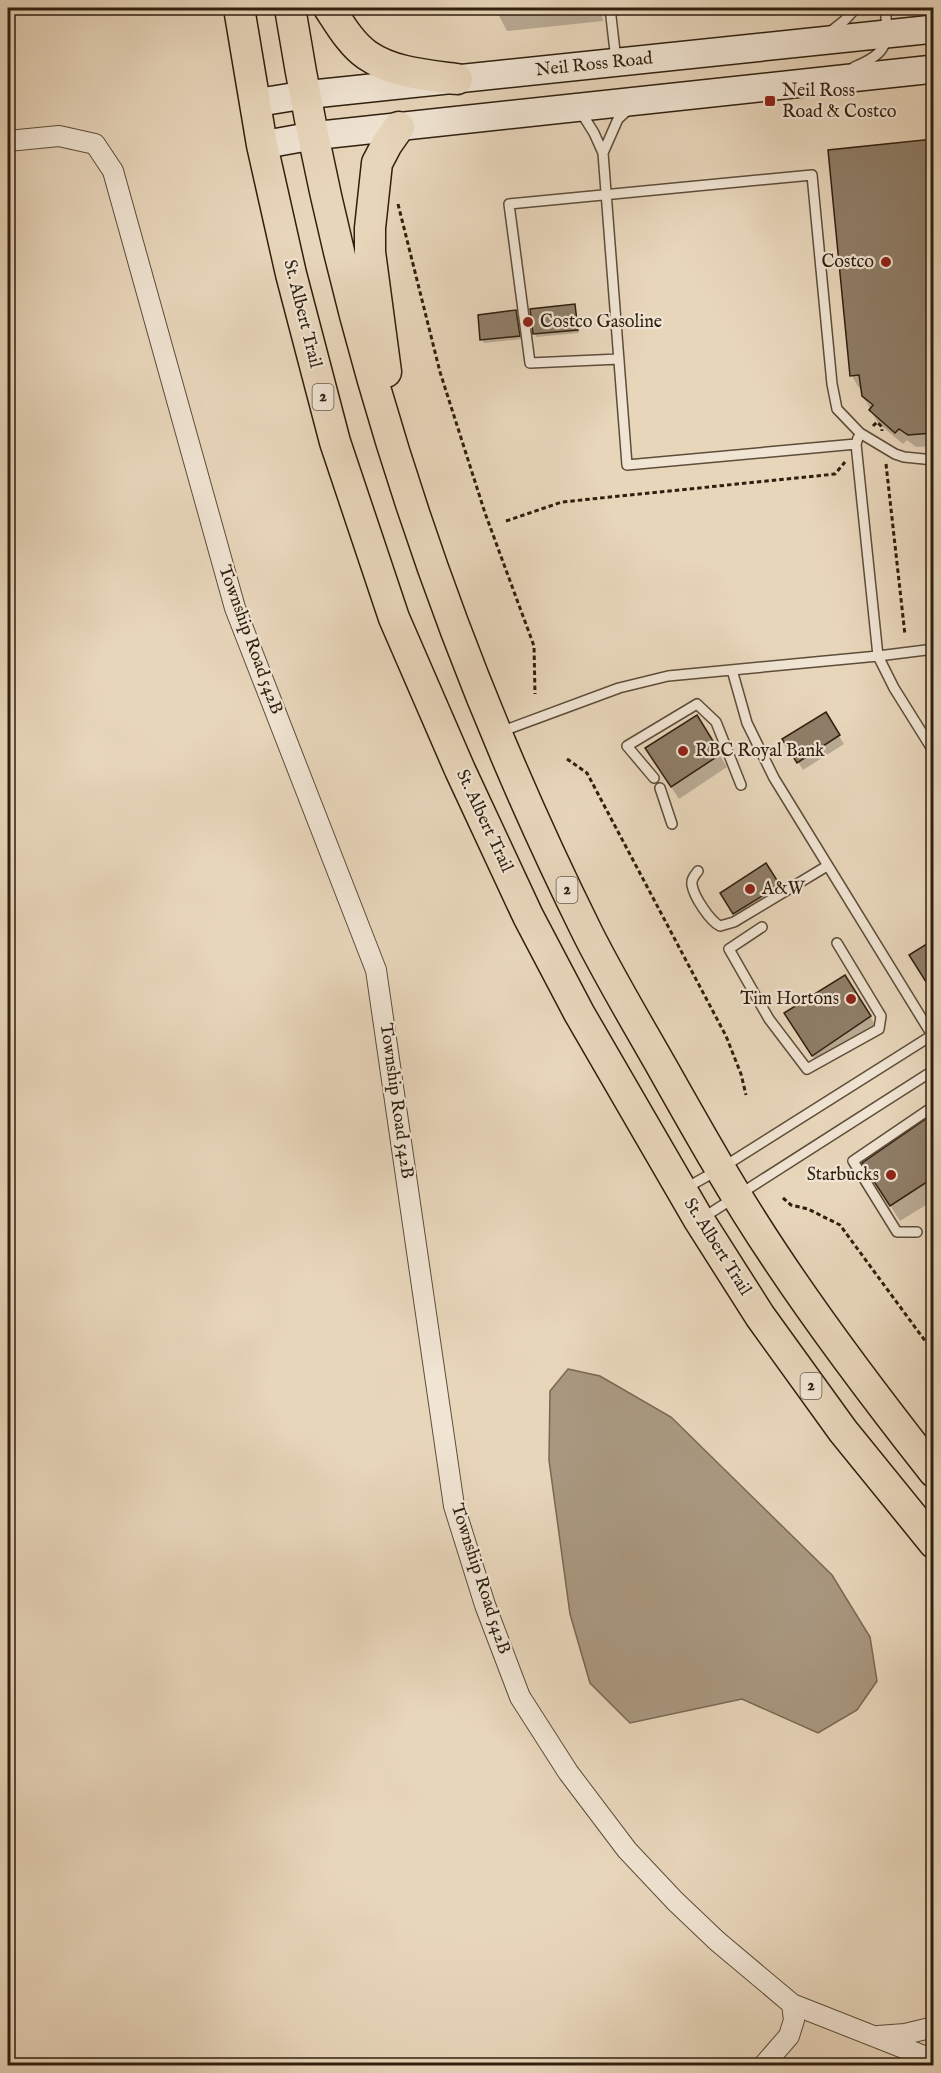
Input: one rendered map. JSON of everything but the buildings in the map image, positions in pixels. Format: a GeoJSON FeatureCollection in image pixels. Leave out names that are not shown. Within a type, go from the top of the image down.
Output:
{"type":"FeatureCollection","features":[{"type":"Feature","properties":{"kind":"main road","name":"St. Albert Trail"},"geometry":{"type":"LineString","coordinates":[[239,8],[262,146],[291,274],[335,442],[394,618],[460,770],[528,916],[579,1013],[699,1220],[760,1316],[843,1431],[933,1543]]}},
{"type":"Feature","properties":{"kind":"main road","name":"2"},"geometry":{"type":"LineString","coordinates":[[290,8],[304,96],[339,259],[378,403],[423,540],[496,734],[589,936],[737,1198],[842,1353],[933,1472]]}},
{"type":"Feature","properties":{"kind":"main road"},"geometry":{"type":"LineString","coordinates":[[329,8],[353,40],[367,54],[408,72],[457,79]]}},
{"type":"Feature","properties":{"kind":"main road","name":"Neil Ross Road"},"geometry":{"type":"LineString","coordinates":[[255,103],[457,79],[933,29]]}},
{"type":"Feature","properties":{"kind":"main road"},"geometry":{"type":"LineString","coordinates":[[262,146],[312,136],[933,69]]}},
{"type":"Feature","properties":{"kind":"main road"},"geometry":{"type":"LineString","coordinates":[[378,403],[388,382],[370,252],[370,228],[377,163],[399,127]]}},
{"type":"Feature","properties":{"kind":"street","name":"Township Road 542B"},"geometry":{"type":"LineString","coordinates":[[8,141],[59,136],[95,144],[113,171],[235,608],[376,970],[454,1506],[485,1605],[520,1697],[568,1772],[627,1850],[717,1941],[792,2004],[933,2060]]}},
{"type":"Feature","properties":{"kind":"street"},"geometry":{"type":"LineString","coordinates":[[763,2066],[789,2036],[794,2020],[792,2004]]}},
{"type":"Feature","properties":{"kind":"street"},"geometry":{"type":"LineString","coordinates":[[872,2036],[905,2034],[933,2027]]}},
{"type":"Feature","properties":{"kind":"lane"},"geometry":{"type":"LineString","coordinates":[[610,8],[616,63]]}},
{"type":"Feature","properties":{"kind":"lane"},"geometry":{"type":"LineString","coordinates":[[794,44],[808,42],[834,30],[856,8]]}},
{"type":"Feature","properties":{"kind":"lane"},"geometry":{"type":"LineString","coordinates":[[770,87],[833,75],[873,58],[882,50],[888,35],[885,8]]}},
{"type":"Feature","properties":{"kind":"lane"},"geometry":{"type":"LineString","coordinates":[[603,153],[618,119],[637,101]]}},
{"type":"Feature","properties":{"kind":"lane"},"geometry":{"type":"LineString","coordinates":[[578,107],[603,153],[627,465],[856,446]]}},
{"type":"Feature","properties":{"kind":"lane"},"geometry":{"type":"LineString","coordinates":[[619,359],[530,363],[509,204],[812,175],[833,396],[837,409],[862,435],[884,448],[904,457],[933,460]]}},
{"type":"Feature","properties":{"kind":"lane"},"geometry":{"type":"LineString","coordinates":[[862,435],[856,446],[879,656],[894,688],[933,752]]}},
{"type":"Feature","properties":{"kind":"lane"},"geometry":{"type":"LineString","coordinates":[[496,734],[619,688],[668,676],[933,649]]}},
{"type":"Feature","properties":{"kind":"lane"},"geometry":{"type":"LineString","coordinates":[[682,1191],[932,1034],[774,778],[747,723],[732,670]]}},
{"type":"Feature","properties":{"kind":"lane"},"geometry":{"type":"LineString","coordinates":[[654,778],[627,746],[697,704],[716,722],[741,785]]}},
{"type":"Feature","properties":{"kind":"lane"},"geometry":{"type":"LineString","coordinates":[[660,788],[672,824]]}},
{"type":"Feature","properties":{"kind":"lane"},"geometry":{"type":"LineString","coordinates":[[698,871],[693,878],[693,887],[710,919],[720,926],[735,922],[827,866]]}},
{"type":"Feature","properties":{"kind":"lane"},"geometry":{"type":"LineString","coordinates":[[762,927],[729,949],[769,1019],[807,1070],[879,1029],[881,1016],[837,943]]}},
{"type":"Feature","properties":{"kind":"lane"},"geometry":{"type":"LineString","coordinates":[[699,1220],[737,1198],[933,1070]]}},
{"type":"Feature","properties":{"kind":"lane"},"geometry":{"type":"LineString","coordinates":[[917,1232],[897,1232],[853,1161],[933,1106]]}},
{"type":"Feature","properties":{"kind":"path"},"geometry":{"type":"LineString","coordinates":[[396,198],[440,372],[485,513],[534,646],[535,694]]}},
{"type":"Feature","properties":{"kind":"path"},"geometry":{"type":"LineString","coordinates":[[862,435],[877,422],[882,427],[905,636]]}},
{"type":"Feature","properties":{"kind":"path"},"geometry":{"type":"LineString","coordinates":[[506,521],[562,502],[835,474],[856,446]]}},
{"type":"Feature","properties":{"kind":"path"},"geometry":{"type":"LineString","coordinates":[[567,759],[587,773],[726,1036],[741,1074],[746,1095]]}},
{"type":"Feature","properties":{"kind":"path"},"geometry":{"type":"LineString","coordinates":[[783,1198],[791,1205],[808,1209],[840,1225],[933,1353]]}},
{"type":"Feature","properties":{"kind":"shaded area"},"geometry":{"type":"Polygon","coordinates":[[[568,1369],[600,1376],[671,1417],[832,1575],[870,1637],[877,1681],[857,1710],[818,1733],[742,1699],[630,1723],[590,1683],[570,1614],[549,1460],[550,1391],[568,1369]]]}},
{"type":"Feature","properties":{"kind":"place","name":"Neil Ross Road & Costco"},"geometry":{"type":"Point","coordinates":[770,101]}},
{"type":"Feature","properties":{"kind":"place","name":"Costco"},"geometry":{"type":"Point","coordinates":[886,262]}},
{"type":"Feature","properties":{"kind":"place","name":"Costco Gasoline"},"geometry":{"type":"Point","coordinates":[528,322]}},
{"type":"Feature","properties":{"kind":"place","name":"RBC Royal Bank"},"geometry":{"type":"Point","coordinates":[683,751]}},
{"type":"Feature","properties":{"kind":"place","name":"A&W"},"geometry":{"type":"Point","coordinates":[750,889]}},
{"type":"Feature","properties":{"kind":"place","name":"Tim Hortons"},"geometry":{"type":"Point","coordinates":[851,999]}},
{"type":"Feature","properties":{"kind":"place","name":"Starbucks"},"geometry":{"type":"Point","coordinates":[891,1175]}}]}
